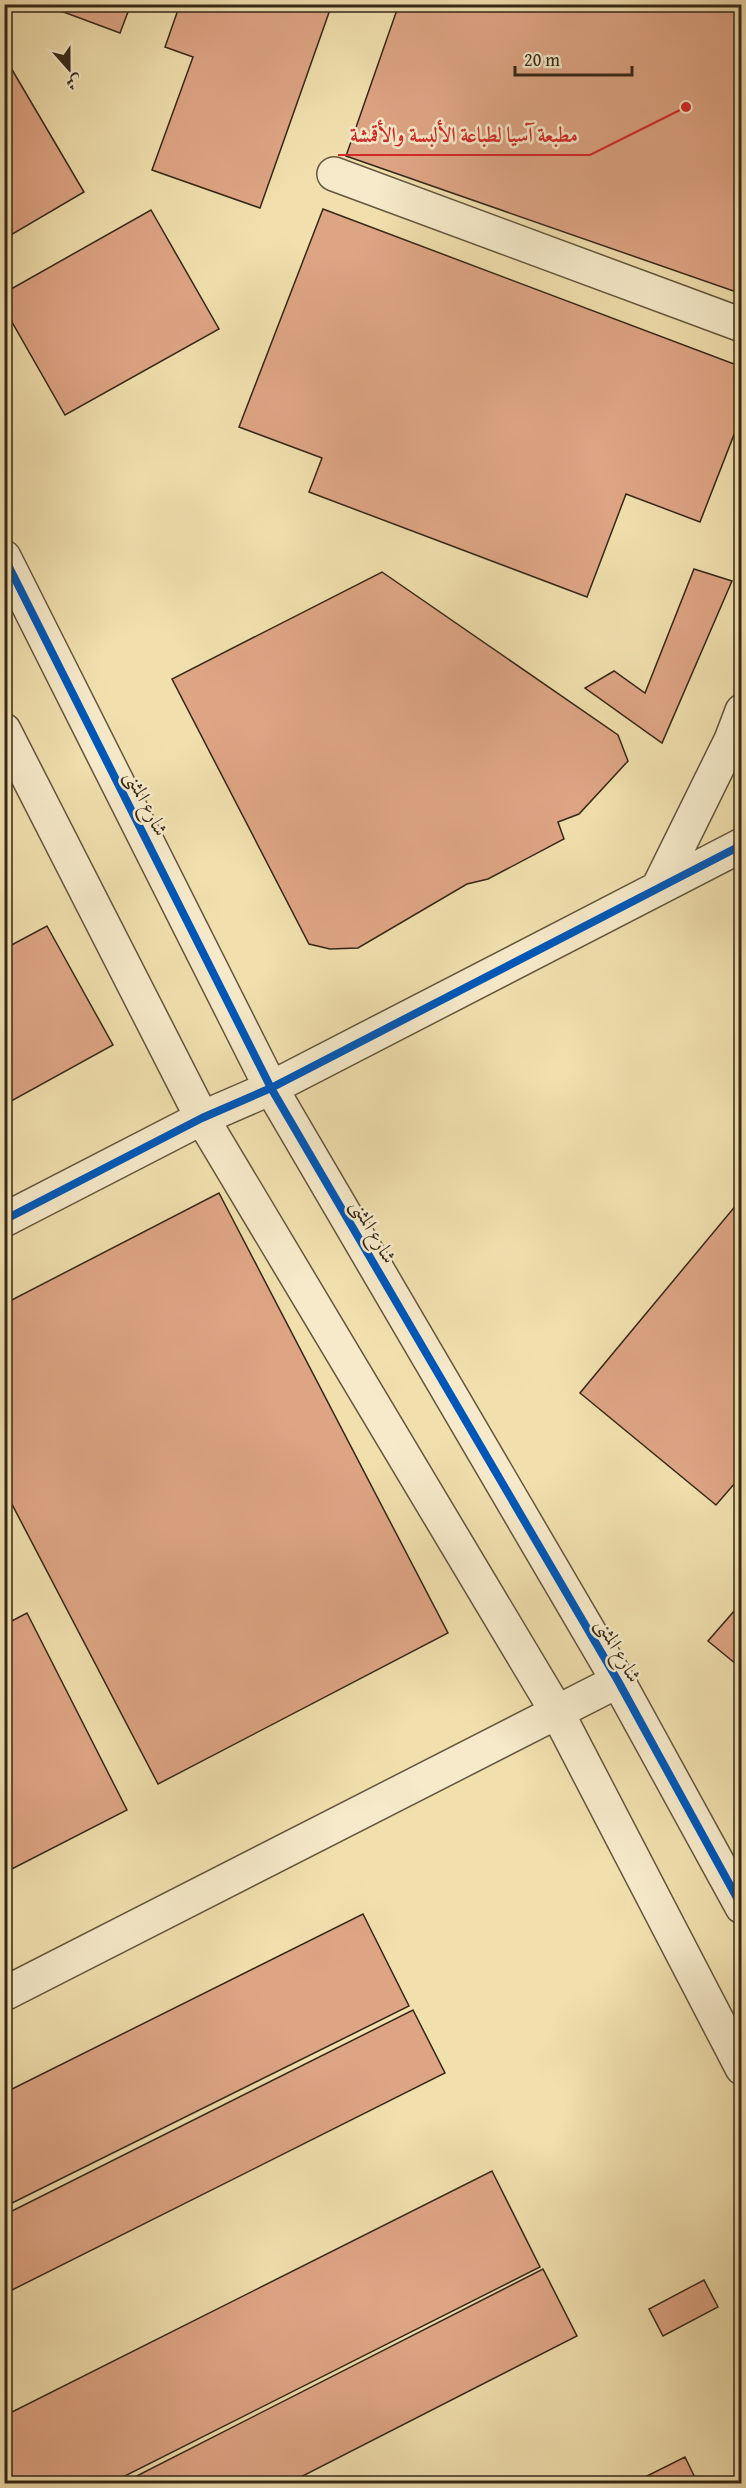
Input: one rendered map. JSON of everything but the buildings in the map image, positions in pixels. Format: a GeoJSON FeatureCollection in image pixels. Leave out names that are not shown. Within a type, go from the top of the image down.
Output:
{"type":"FeatureCollection","features":[{"type":"Feature","properties":{"kind":"street"},"geometry":{"type":"LineString","coordinates":[[334,174],[741,325]]}},
{"type":"Feature","properties":{"kind":"street","name":"شارع المثنى"},"geometry":{"type":"LineString","coordinates":[[4,557],[272,1088],[618,1682],[741,1907]]}},
{"type":"Feature","properties":{"kind":"street"},"geometry":{"type":"LineString","coordinates":[[659,886],[731,740],[741,711]]}},
{"type":"Feature","properties":{"kind":"street"},"geometry":{"type":"LineString","coordinates":[[4,730],[202,1118],[557,1713],[741,2068]]}},
{"type":"Feature","properties":{"kind":"street"},"geometry":{"type":"LineString","coordinates":[[4,1220],[202,1118],[272,1088],[741,845]]}},
{"type":"Feature","properties":{"kind":"street"},"geometry":{"type":"LineString","coordinates":[[4,1994],[618,1682]]}},
{"type":"Feature","properties":{"kind":"cycle path"},"geometry":{"type":"LineString","coordinates":[[4,557],[271,1088],[618,1681],[742,1907]]}},
{"type":"Feature","properties":{"kind":"cycle path"},"geometry":{"type":"LineString","coordinates":[[4,1220],[202,1118],[271,1088],[742,845]]}},
{"type":"Feature","properties":{"kind":"place","name":"مطبعة آسيا لطباعة الألبسة والأقمشة"},"geometry":{"type":"Point","coordinates":[686,107]}}]}
